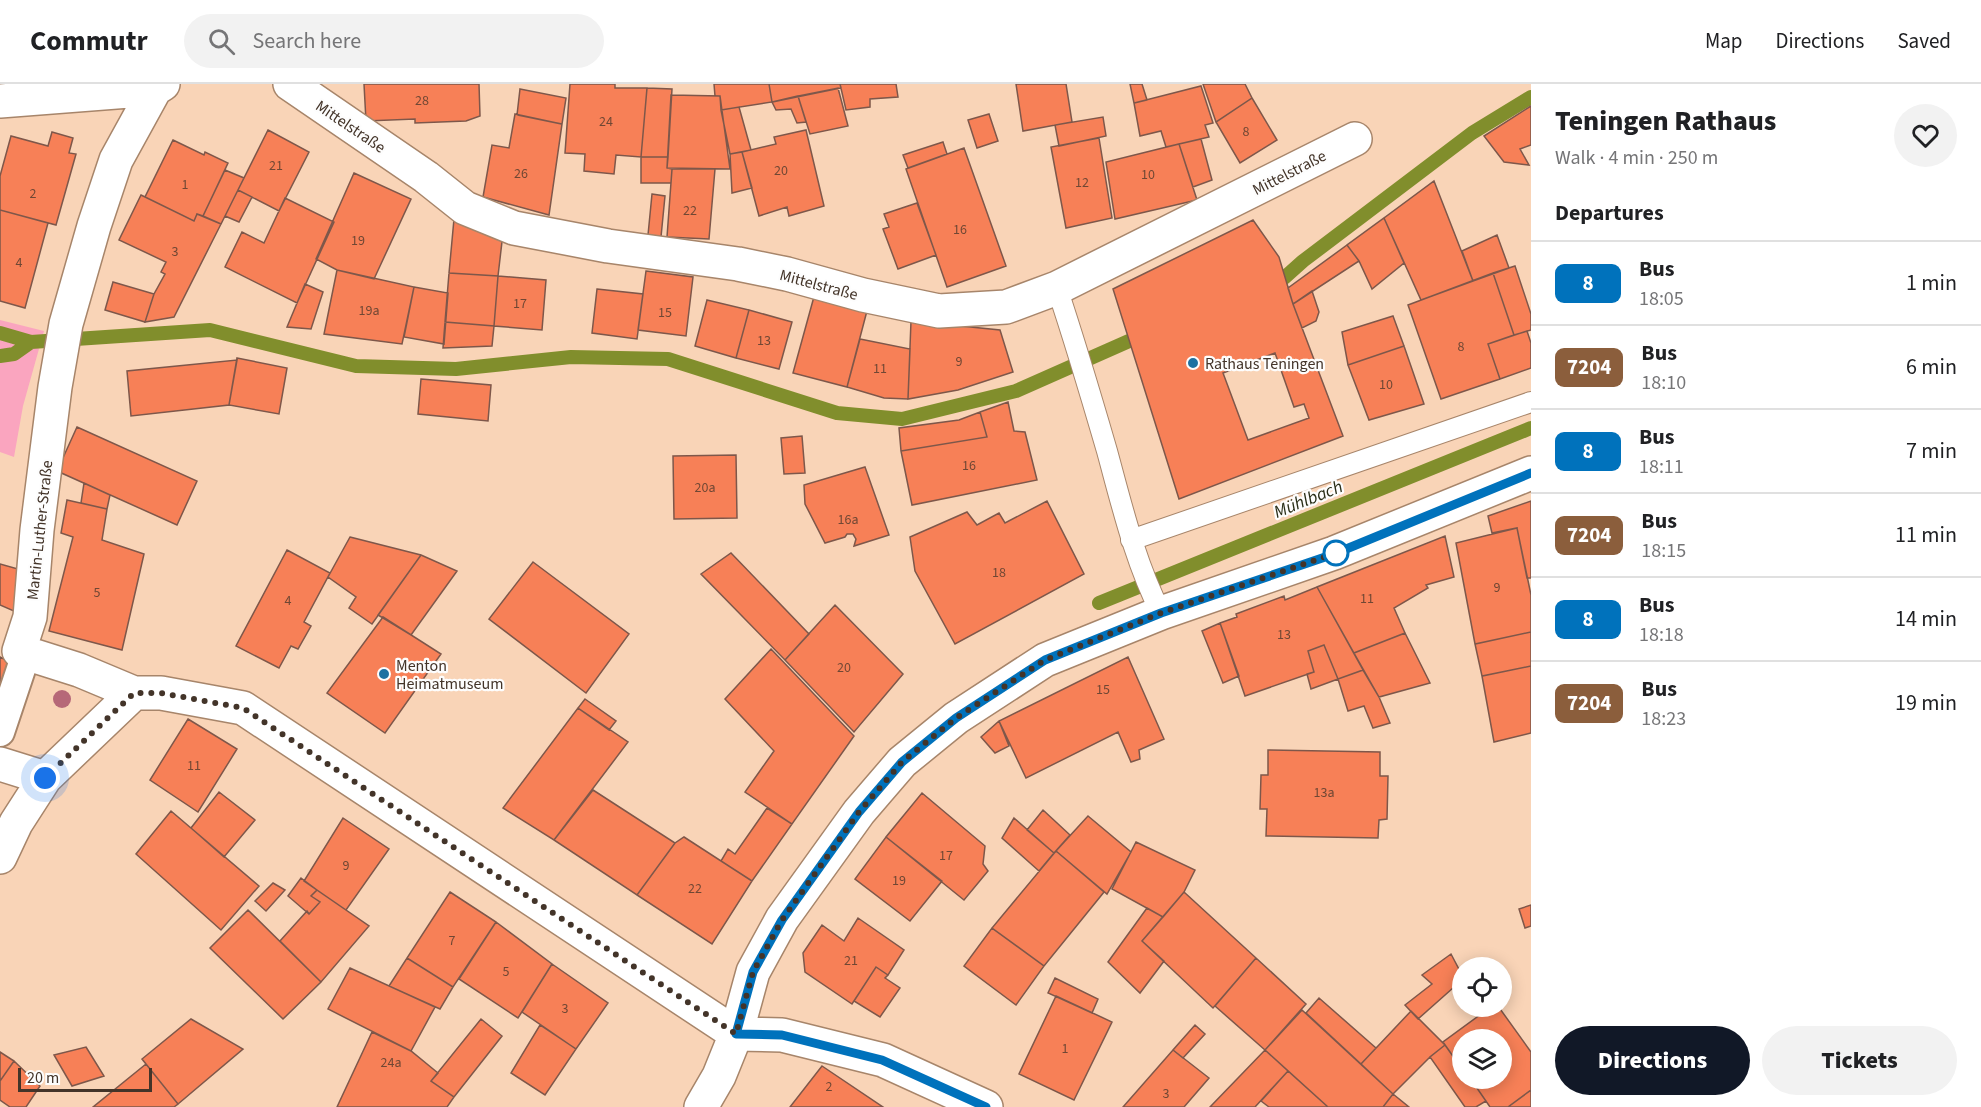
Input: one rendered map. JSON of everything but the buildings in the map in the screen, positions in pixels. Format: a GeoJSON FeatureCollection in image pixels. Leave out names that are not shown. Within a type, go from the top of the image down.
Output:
{"type":"FeatureCollection","features":[{"type":"Feature","properties":{"kind":"street","name":"Mittelstraße"},"geometry":{"type":"LineString","coordinates":[[290,84],[426,177],[465,208],[514,228],[608,246],[738,264],[787,274],[863,296],[939,311],[1006,307],[1057,288],[1355,139]]}},
{"type":"Feature","properties":{"kind":"street"},"geometry":{"type":"LineString","coordinates":[[0,101],[159,87]]}},
{"type":"Feature","properties":{"kind":"street","name":"Martin-Luther-Straße"},"geometry":{"type":"LineString","coordinates":[[26,654],[19,651],[30,616],[37,530],[55,387],[66,324],[116,160],[159,87]]}},
{"type":"Feature","properties":{"kind":"street"},"geometry":{"type":"LineString","coordinates":[[701,1107],[719,1076],[736,1034],[753,972],[782,920],[859,812],[902,762],[956,718],[1152,594],[1334,554],[1531,473]]}},
{"type":"Feature","properties":{"kind":"street"},"geometry":{"type":"LineString","coordinates":[[0,732],[26,654],[79,670],[134,693],[161,693],[243,708],[736,1034],[782,1035],[882,1060],[986,1107]]}},
{"type":"Feature","properties":{"kind":"street"},"geometry":{"type":"LineString","coordinates":[[0,857],[16,823],[45,778],[134,693]]}},
{"type":"Feature","properties":{"kind":"street"},"geometry":{"type":"LineString","coordinates":[[0,764],[45,778]]}},
{"type":"Feature","properties":{"kind":"lane"},"geometry":{"type":"LineString","coordinates":[[1057,288],[1082,362],[1131,540],[1152,594]]}},
{"type":"Feature","properties":{"kind":"lane"},"geometry":{"type":"LineString","coordinates":[[1131,540],[1531,402]]}},
{"type":"Feature","properties":{"kind":"shaded area"},"geometry":{"type":"Polygon","coordinates":[[[0,320],[44,331],[23,406],[14,457],[0,452],[0,320]]]}},
{"type":"Feature","properties":{"kind":"waterway"},"geometry":{"type":"LineString","coordinates":[[1284,278],[1303,261],[1472,133],[1531,97]]}},
{"type":"Feature","properties":{"kind":"waterway"},"geometry":{"type":"LineString","coordinates":[[0,333],[31,342],[210,330],[356,366],[456,369],[571,357],[668,359],[837,413],[902,419],[1016,391],[1129,341]]}},
{"type":"Feature","properties":{"kind":"waterway"},"geometry":{"type":"LineString","coordinates":[[0,356],[14,354],[31,342]]}},
{"type":"Feature","properties":{"kind":"waterway","name":"Mühlbach"},"geometry":{"type":"LineString","coordinates":[[1099,603],[1531,428]]}},
{"type":"Feature","properties":{"kind":"bus line","name":"8"},"geometry":{"type":"LineString","coordinates":[[986,1107],[882,1060],[782,1035],[736,1034],[753,972],[782,920],[859,812],[902,762],[956,718],[1045,660],[1161,613],[1334,554],[1531,473]]}},
{"type":"Feature","properties":{"kind":"place","name":"Rathaus Teningen"},"geometry":{"type":"Point","coordinates":[1193,363]}},
{"type":"Feature","properties":{"kind":"place","name":"Menton Heimatmuseum"},"geometry":{"type":"Point","coordinates":[384,674]}},
{"type":"Feature","properties":{"kind":"route"},"geometry":{"type":"LineString","coordinates":[[45,778],[134,693],[161,693],[243,708],[736,1034],[753,972],[782,920],[859,812],[902,762],[956,718],[1045,660],[1161,613],[1336,553]]}}]}
